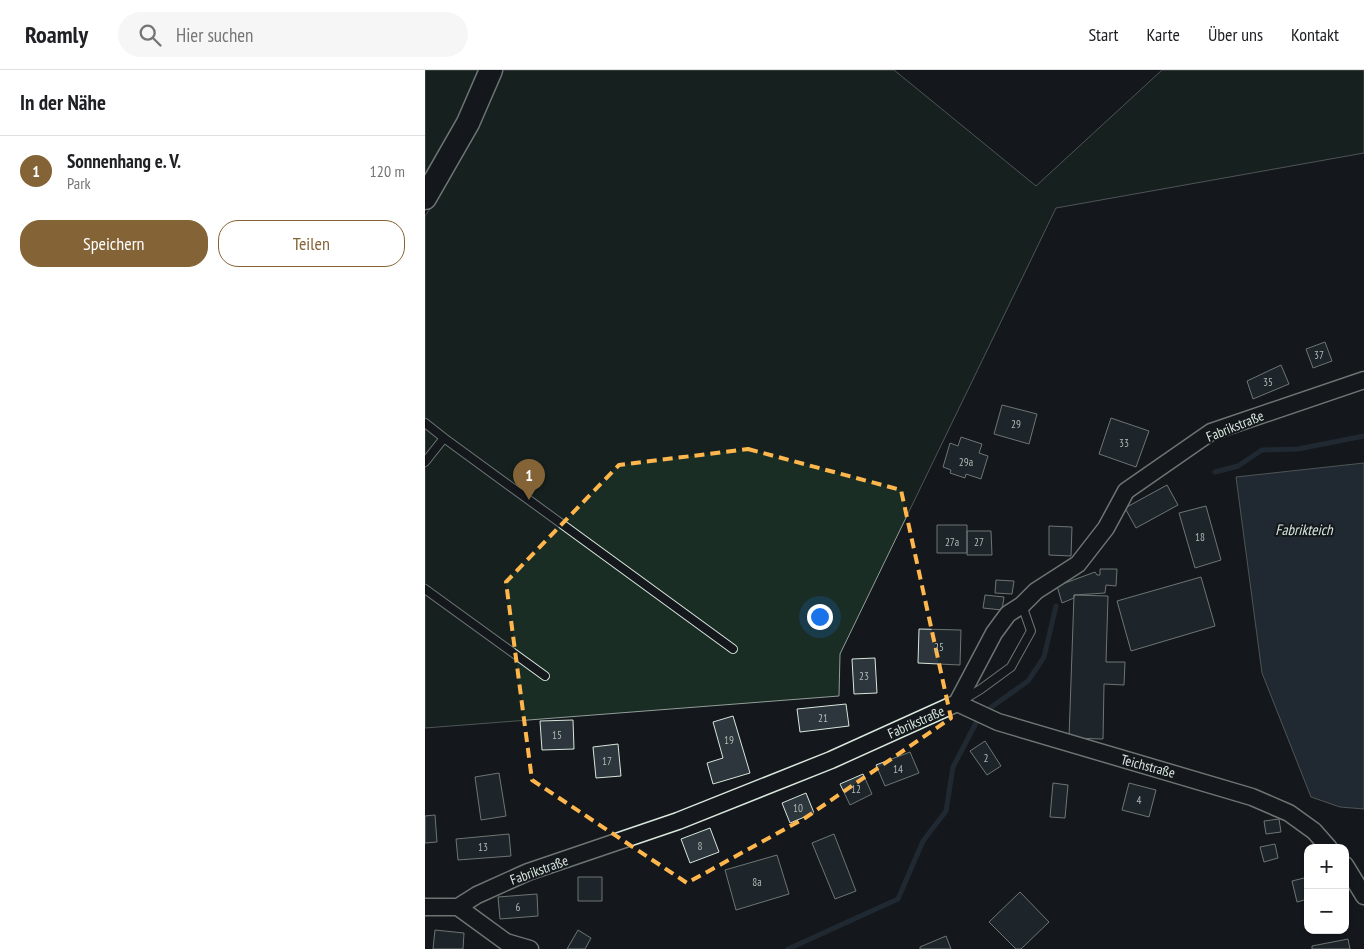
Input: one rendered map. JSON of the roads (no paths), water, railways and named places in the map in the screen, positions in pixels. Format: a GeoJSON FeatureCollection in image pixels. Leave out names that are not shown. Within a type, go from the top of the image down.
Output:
{"type":"FeatureCollection","features":[{"type":"Feature","properties":{"kind":"street"},"geometry":{"type":"LineString","coordinates":[[425,198],[469,123],[491,70]]}},
{"type":"Feature","properties":{"kind":"street","name":"Fabrikstraße"},"geometry":{"type":"LineString","coordinates":[[458,907],[477,895],[528,872],[604,848],[687,817],[831,760],[957,703],[994,633],[1008,614],[1022,605],[1036,591],[1078,564],[1106,528],[1126,491],[1211,432],[1364,380]]}},
{"type":"Feature","properties":{"kind":"street","name":"Teichstraße"},"geometry":{"type":"LineString","coordinates":[[957,703],[998,722],[1252,796],[1289,813],[1314,831],[1325,844]]}},
{"type":"Feature","properties":{"kind":"street"},"geometry":{"type":"LineString","coordinates":[[1349,872],[1364,896]]}},
{"type":"Feature","properties":{"kind":"street"},"geometry":{"type":"LineString","coordinates":[[425,907],[458,907],[506,942],[530,949]]}},
{"type":"Feature","properties":{"kind":"lane"},"geometry":{"type":"LineString","coordinates":[[425,422],[444,438],[733,649]]}},
{"type":"Feature","properties":{"kind":"lane"},"geometry":{"type":"LineString","coordinates":[[425,462],[444,438]]}},
{"type":"Feature","properties":{"kind":"lane"},"geometry":{"type":"LineString","coordinates":[[425,589],[545,676]]}},
{"type":"Feature","properties":{"kind":"lane"},"geometry":{"type":"LineString","coordinates":[[957,703],[981,689],[1011,667],[1031,630],[1022,605]]}},
{"type":"Feature","properties":{"kind":"water","name":"Fabrikteich"},"geometry":{"type":"Polygon","coordinates":[[[1364,463],[1364,809],[1340,807],[1311,797],[1262,673],[1236,477],[1364,463]]]}},
{"type":"Feature","properties":{"kind":"waterway"},"geometry":{"type":"LineString","coordinates":[[1215,472],[1238,466],[1262,450],[1298,449],[1364,436]]}},
{"type":"Feature","properties":{"kind":"waterway"},"geometry":{"type":"LineString","coordinates":[[788,949],[898,899],[923,841],[946,811],[953,767],[977,721],[990,708],[1028,681],[1044,657],[1056,606]]}},
{"type":"Feature","properties":{"kind":"place","name":"Sonnenhang e. V."},"geometry":{"type":"Point","coordinates":[529,500]}}]}
